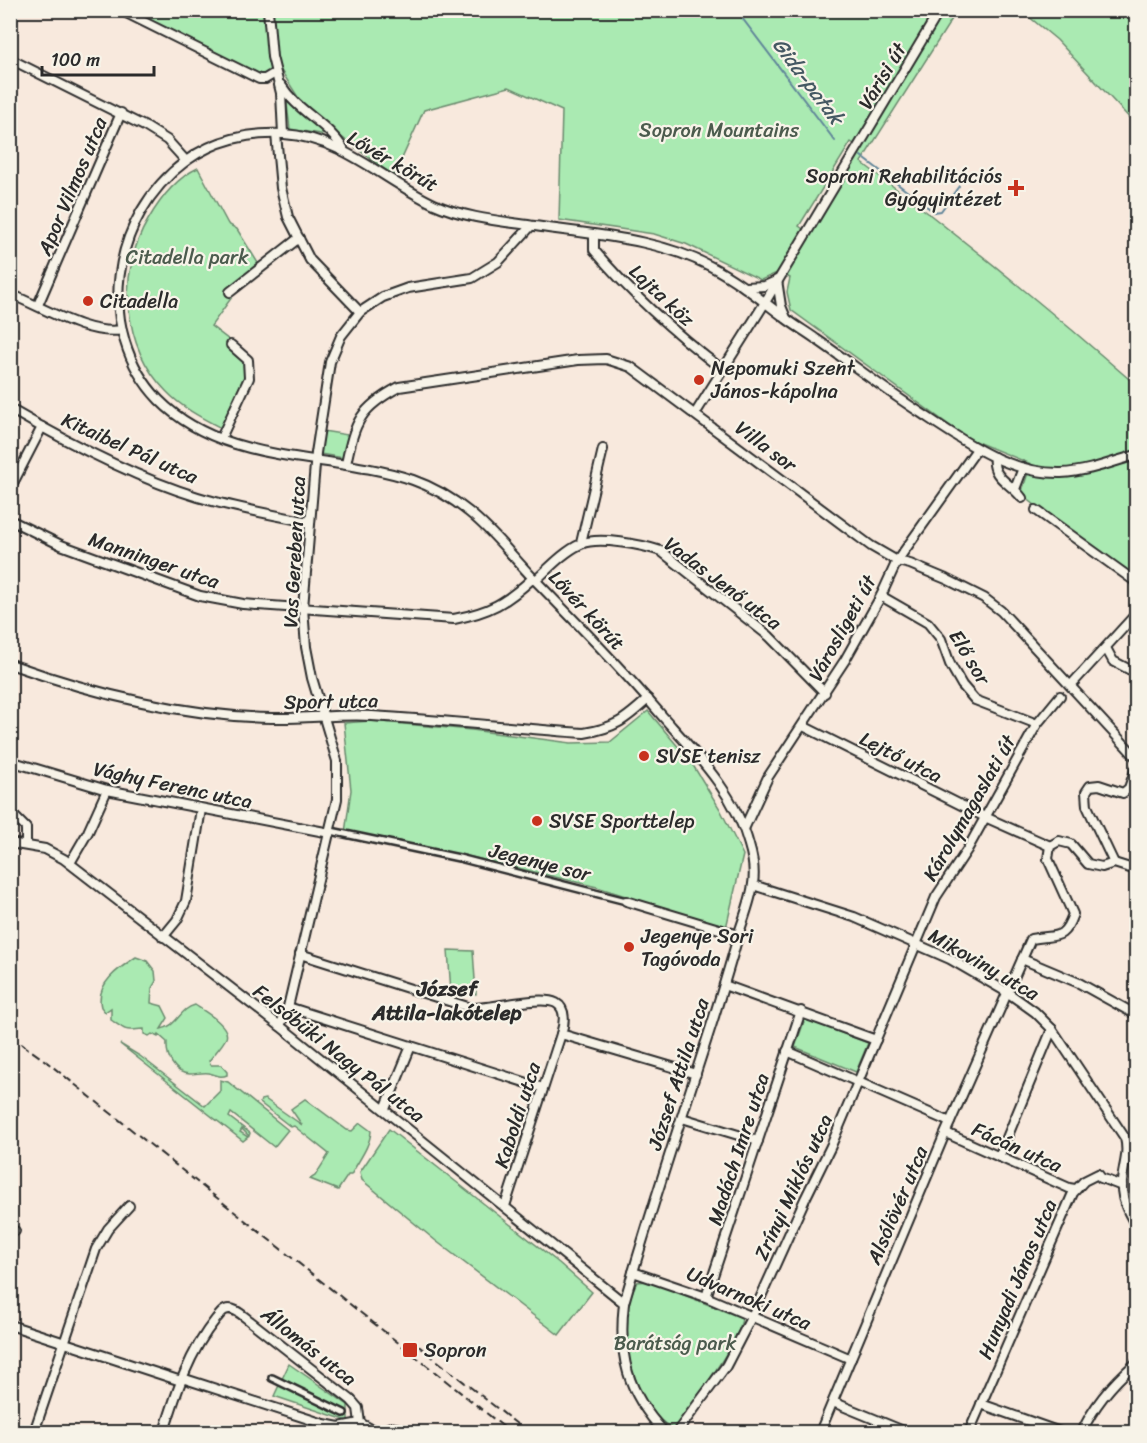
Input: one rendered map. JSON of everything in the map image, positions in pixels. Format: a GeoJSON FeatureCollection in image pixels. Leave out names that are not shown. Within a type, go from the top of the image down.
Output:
{"type":"FeatureCollection","features":[{"type":"Feature","properties":{"kind":"street"},"geometry":{"type":"LineString","coordinates":[[120,10],[259,79],[270,77],[275,73]]}},
{"type":"Feature","properties":{"kind":"street"},"geometry":{"type":"LineString","coordinates":[[268,10],[275,73],[279,83],[292,101],[336,138],[344,150]]}},
{"type":"Feature","properties":{"kind":"street","name":"Várisi út"},"geometry":{"type":"LineString","coordinates":[[695,414],[940,11]]}},
{"type":"Feature","properties":{"kind":"street"},"geometry":{"type":"LineString","coordinates":[[10,59],[121,113],[167,140],[186,161]]}},
{"type":"Feature","properties":{"kind":"street"},"geometry":{"type":"LineString","coordinates":[[279,83],[281,188],[288,217],[310,260],[360,312]]}},
{"type":"Feature","properties":{"kind":"street","name":"Apor Vilmos utca"},"geometry":{"type":"LineString","coordinates":[[38,305],[121,113]]}},
{"type":"Feature","properties":{"kind":"street","name":"Lővér körút"},"geometry":{"type":"LineString","coordinates":[[753,885],[754,867],[744,828],[719,782],[648,699],[477,518],[450,499],[416,481],[380,470],[263,451],[221,438],[189,423],[159,399],[142,377],[122,330],[117,285],[130,233],[147,203],[170,175],[186,161],[223,142],[243,137],[280,134],[312,139],[344,150],[428,201],[450,210],[531,226],[653,245],[690,256],[743,286],[786,320],[889,392],[994,457],[1023,468],[1060,473],[1082,471],[1137,455]]}},
{"type":"Feature","properties":{"kind":"street","name":"Vas Gereben utca"},"geometry":{"type":"LineString","coordinates":[[280,1026],[288,1007],[336,810],[338,778],[336,761],[312,678],[306,647],[303,608],[315,460],[330,362],[341,336],[360,312],[382,297],[408,288],[472,278],[498,262],[531,226]]}},
{"type":"Feature","properties":{"kind":"street","name":"Lajta köz"},"geometry":{"type":"LineString","coordinates":[[594,236],[594,250],[614,274],[700,353],[723,370]]}},
{"type":"Feature","properties":{"kind":"street"},"geometry":{"type":"LineString","coordinates":[[230,292],[299,238]]}},
{"type":"Feature","properties":{"kind":"street"},"geometry":{"type":"LineString","coordinates":[[743,286],[755,288],[777,280],[781,306],[786,320]]}},
{"type":"Feature","properties":{"kind":"street"},"geometry":{"type":"LineString","coordinates":[[10,294],[81,325],[100,331],[122,330]]}},
{"type":"Feature","properties":{"kind":"street"},"geometry":{"type":"LineString","coordinates":[[221,438],[249,378],[248,360],[231,345]]}},
{"type":"Feature","properties":{"kind":"street","name":"Villa sor"},"geometry":{"type":"LineString","coordinates":[[346,464],[353,434],[361,415],[379,398],[399,387],[562,362],[593,359],[620,362],[631,367],[871,546],[897,561],[946,579],[984,598],[1002,611],[1137,757]]}},
{"type":"Feature","properties":{"kind":"street","name":"Kitaibel Pál utca"},"geometry":{"type":"LineString","coordinates":[[10,409],[120,466],[196,496],[253,511],[310,522]]}},
{"type":"Feature","properties":{"kind":"street"},"geometry":{"type":"LineString","coordinates":[[10,489],[42,427]]}},
{"type":"Feature","properties":{"kind":"street"},"geometry":{"type":"LineString","coordinates":[[535,579],[582,543],[603,449]]}},
{"type":"Feature","properties":{"kind":"street","name":"Városligeti út"},"geometry":{"type":"LineString","coordinates":[[744,828],[768,777],[825,693],[880,596],[897,561],[978,449]]}},
{"type":"Feature","properties":{"kind":"street"},"geometry":{"type":"LineString","coordinates":[[994,457],[995,472],[1023,498]]}},
{"type":"Feature","properties":{"kind":"street"},"geometry":{"type":"LineString","coordinates":[[1015,489],[1023,468]]}},
{"type":"Feature","properties":{"kind":"street"},"geometry":{"type":"LineString","coordinates":[[1036,510],[1137,582]]}},
{"type":"Feature","properties":{"kind":"street","name":"Manninger utca"},"geometry":{"type":"LineString","coordinates":[[10,520],[61,545],[200,596],[243,604],[454,619],[478,614],[498,606],[535,579]]}},
{"type":"Feature","properties":{"kind":"street","name":"Vadas Jenő utca"},"geometry":{"type":"LineString","coordinates":[[582,543],[600,541],[648,547],[661,551],[769,636],[825,693]]}},
{"type":"Feature","properties":{"kind":"street","name":"Elő sor"},"geometry":{"type":"LineString","coordinates":[[880,596],[928,623],[941,639],[950,664],[962,685],[975,700],[1037,724]]}},
{"type":"Feature","properties":{"kind":"street"},"geometry":{"type":"LineString","coordinates":[[1071,685],[1137,614]]}},
{"type":"Feature","properties":{"kind":"street"},"geometry":{"type":"LineString","coordinates":[[1106,648],[1113,661],[1137,673]]}},
{"type":"Feature","properties":{"kind":"street","name":"Sport utca"},"geometry":{"type":"LineString","coordinates":[[10,664],[53,679],[133,700],[225,715],[270,718],[369,716],[584,733],[605,730],[623,721],[648,699]]}},
{"type":"Feature","properties":{"kind":"street","name":"Károlymagaslati út"},"geometry":{"type":"LineString","coordinates":[[916,943],[936,897],[967,850],[1037,724],[1060,696]]}},
{"type":"Feature","properties":{"kind":"street","name":"Lejtő utca"},"geometry":{"type":"LineString","coordinates":[[803,726],[985,817],[1050,846],[1059,842],[1071,844],[1088,864],[1102,867],[1114,863]]}},
{"type":"Feature","properties":{"kind":"street","name":"Vághy Ferenc utca"},"geometry":{"type":"LineString","coordinates":[[10,761],[107,790],[331,832]]}},
{"type":"Feature","properties":{"kind":"street"},"geometry":{"type":"LineString","coordinates":[[1137,768],[1129,788],[1123,794],[1099,785],[1090,786],[1086,792],[1087,806],[1114,863],[1137,870]]}},
{"type":"Feature","properties":{"kind":"street"},"geometry":{"type":"LineString","coordinates":[[70,863],[88,832],[107,790]]}},
{"type":"Feature","properties":{"kind":"street"},"geometry":{"type":"LineString","coordinates":[[163,937],[177,920],[186,901],[201,808]]}},
{"type":"Feature","properties":{"kind":"street"},"geometry":{"type":"LineString","coordinates":[[10,812],[26,828],[26,845]]}},
{"type":"Feature","properties":{"kind":"street","name":"Jegenye sor"},"geometry":{"type":"LineString","coordinates":[[331,832],[459,858],[626,901],[739,935]]}},
{"type":"Feature","properties":{"kind":"street","name":"Felsőbüki Nagy Pál utca"},"geometry":{"type":"LineString","coordinates":[[10,843],[45,849],[70,863],[385,1109],[624,1303]]}},
{"type":"Feature","properties":{"kind":"street","name":"Alsólövér utca"},"geometry":{"type":"LineString","coordinates":[[820,1432],[950,1122],[1031,939],[1057,936],[1068,930],[1073,915],[1048,859],[1050,846]]}},
{"type":"Feature","properties":{"kind":"street","name":"Mikoviny utca"},"geometry":{"type":"LineString","coordinates":[[753,885],[854,917],[916,943],[950,959],[1007,992],[1035,1012],[1052,1029],[1125,1138],[1127,1155],[1122,1186],[1126,1208],[1137,1226]]}},
{"type":"Feature","properties":{"kind":"street","name":"József Attila utca"},"geometry":{"type":"LineString","coordinates":[[624,1303],[753,885]]}},
{"type":"Feature","properties":{"kind":"street","name":"Zrínyi Miklós utca"},"geometry":{"type":"LineString","coordinates":[[677,1432],[726,1366],[752,1316],[831,1146],[916,943]]}},
{"type":"Feature","properties":{"kind":"street"},"geometry":{"type":"LineString","coordinates":[[300,954],[471,1008],[483,1009],[543,1000],[556,1003],[564,1017],[561,1034],[696,1074]]}},
{"type":"Feature","properties":{"kind":"street"},"geometry":{"type":"LineString","coordinates":[[1022,958],[1135,1011]]}},
{"type":"Feature","properties":{"kind":"street"},"geometry":{"type":"LineString","coordinates":[[724,985],[876,1040]]}},
{"type":"Feature","properties":{"kind":"street"},"geometry":{"type":"LineString","coordinates":[[288,1007],[543,1088]]}},
{"type":"Feature","properties":{"kind":"street","name":"Madách Imre utca"},"geometry":{"type":"LineString","coordinates":[[706,1297],[801,1011]]}},
{"type":"Feature","properties":{"kind":"street"},"geometry":{"type":"LineString","coordinates":[[999,1157],[1052,1029]]}},
{"type":"Feature","properties":{"kind":"street","name":"Kaboldi utca"},"geometry":{"type":"LineString","coordinates":[[505,1206],[561,1034]]}},
{"type":"Feature","properties":{"kind":"street"},"geometry":{"type":"LineString","coordinates":[[385,1109],[411,1046]]}},
{"type":"Feature","properties":{"kind":"street"},"geometry":{"type":"LineString","coordinates":[[787,1051],[950,1122]]}},
{"type":"Feature","properties":{"kind":"street"},"geometry":{"type":"LineString","coordinates":[[682,1118],[758,1141]]}},
{"type":"Feature","properties":{"kind":"street","name":"Fácán utca"},"geometry":{"type":"LineString","coordinates":[[946,1133],[1075,1189]]}},
{"type":"Feature","properties":{"kind":"street","name":"Hunyadi János utca"},"geometry":{"type":"LineString","coordinates":[[969,1432],[1075,1189],[1090,1177],[1098,1174],[1101,1178],[1122,1186]]}},
{"type":"Feature","properties":{"kind":"street"},"geometry":{"type":"LineString","coordinates":[[34,1432],[96,1249],[108,1229],[129,1206]]}},
{"type":"Feature","properties":{"kind":"street","name":"Udvarnoki utca"},"geometry":{"type":"LineString","coordinates":[[633,1272],[706,1297],[851,1359]]}},
{"type":"Feature","properties":{"kind":"street"},"geometry":{"type":"LineString","coordinates":[[624,1303],[621,1327],[624,1365],[636,1395],[650,1417],[664,1432]]}},
{"type":"Feature","properties":{"kind":"street","name":"Állomás utca"},"geometry":{"type":"LineString","coordinates":[[181,1380],[199,1344],[224,1310],[235,1310],[351,1400],[357,1408],[360,1423]]}},
{"type":"Feature","properties":{"kind":"street"},"geometry":{"type":"LineString","coordinates":[[10,1325],[324,1424],[339,1427],[360,1423],[378,1431],[391,1427],[413,1432]]}},
{"type":"Feature","properties":{"kind":"street"},"geometry":{"type":"LineString","coordinates":[[1082,1432],[1099,1400],[1119,1378],[1137,1363]]}},
{"type":"Feature","properties":{"kind":"street"},"geometry":{"type":"LineString","coordinates":[[272,1378],[344,1413]]}},
{"type":"Feature","properties":{"kind":"street"},"geometry":{"type":"LineString","coordinates":[[164,1432],[181,1380]]}},
{"type":"Feature","properties":{"kind":"street"},"geometry":{"type":"LineString","coordinates":[[833,1402],[906,1432]]}},
{"type":"Feature","properties":{"kind":"street"},"geometry":{"type":"LineString","coordinates":[[981,1404],[1060,1432]]}},
{"type":"Feature","properties":{"kind":"green space","name":"Sopron Mountains"},"geometry":{"type":"Polygon","coordinates":[[[131,11],[957,11],[861,162],[1001,271],[1136,385],[1136,578],[1021,494],[1031,464],[967,438],[791,310],[787,292],[790,278],[779,272],[761,280],[686,244],[654,234],[559,220],[562,111],[509,87],[424,110],[394,176],[293,101],[298,97],[280,69],[260,78],[131,11]],[[851,142],[799,226],[806,231],[857,146],[851,142]]]}},
{"type":"Feature","properties":{"kind":"green space"},"geometry":{"type":"Polygon","coordinates":[[[1022,11],[1136,11],[1136,125],[1057,40],[1022,11]]]}},
{"type":"Feature","properties":{"kind":"green space"},"geometry":{"type":"Polygon","coordinates":[[[286,96],[299,112],[326,135],[290,129],[286,96]]]}},
{"type":"Feature","properties":{"kind":"green space","name":"Citadella park"},"geometry":{"type":"Polygon","coordinates":[[[198,168],[228,224],[237,229],[258,263],[227,290],[232,297],[211,326],[238,347],[234,354],[246,363],[248,379],[223,429],[179,403],[151,373],[140,353],[129,308],[128,285],[138,240],[148,220],[169,190],[183,177],[198,168]]]}},
{"type":"Feature","properties":{"kind":"green space"},"geometry":{"type":"Polygon","coordinates":[[[323,431],[348,435],[344,458],[320,454],[323,431]]]}},
{"type":"Feature","properties":{"kind":"green space","name":"SVSE Sporttelep"},"geometry":{"type":"Polygon","coordinates":[[[648,711],[691,762],[720,809],[743,855],[726,928],[597,887],[463,855],[345,833],[351,790],[344,723],[370,721],[472,730],[571,743],[610,742],[648,711]]]}},
{"type":"Feature","properties":{"kind":"green space"},"geometry":{"type":"Polygon","coordinates":[[[448,950],[473,951],[476,994],[451,992],[448,950]]]}},
{"type":"Feature","properties":{"kind":"green space"},"geometry":{"type":"Polygon","coordinates":[[[136,957],[147,961],[155,971],[156,981],[152,988],[151,1003],[162,1006],[168,1018],[161,1029],[171,1025],[185,1010],[195,1005],[216,1019],[225,1029],[226,1038],[209,1061],[211,1065],[221,1065],[227,1075],[184,1073],[175,1068],[168,1053],[167,1042],[159,1035],[158,1037],[144,1034],[144,1029],[127,1030],[111,1020],[111,1008],[105,1012],[101,1007],[102,991],[110,978],[136,957]]]}},
{"type":"Feature","properties":{"kind":"green space"},"geometry":{"type":"Polygon","coordinates":[[[805,1019],[868,1043],[856,1072],[795,1047],[805,1019]]]}},
{"type":"Feature","properties":{"kind":"green space"},"geometry":{"type":"Polygon","coordinates":[[[120,1044],[140,1056],[205,1106],[220,1091],[220,1080],[228,1082],[288,1130],[274,1147],[231,1113],[229,1117],[250,1133],[249,1136],[242,1129],[240,1132],[248,1137],[243,1141],[120,1044]]]}},
{"type":"Feature","properties":{"kind":"green space"},"geometry":{"type":"Polygon","coordinates":[[[265,1099],[302,1125],[291,1109],[305,1099],[347,1130],[352,1131],[360,1123],[371,1131],[363,1154],[351,1175],[348,1175],[338,1190],[310,1179],[315,1176],[329,1154],[260,1103],[265,1099]]]}},
{"type":"Feature","properties":{"kind":"green space"},"geometry":{"type":"Polygon","coordinates":[[[389,1129],[559,1263],[592,1292],[559,1335],[436,1241],[362,1180],[360,1172],[389,1129]]]}},
{"type":"Feature","properties":{"kind":"green space","name":"Barátság park"},"geometry":{"type":"Polygon","coordinates":[[[649,1281],[742,1318],[724,1358],[674,1429],[658,1417],[642,1393],[635,1378],[627,1346],[627,1313],[631,1297],[637,1282],[649,1281]]]}},
{"type":"Feature","properties":{"kind":"green space"},"geometry":{"type":"Polygon","coordinates":[[[289,1364],[348,1405],[348,1421],[274,1396],[289,1364]]]}},
{"type":"Feature","properties":{"kind":"waterway","name":"Gida-patak"},"geometry":{"type":"LineString","coordinates":[[736,10],[835,141]]}},
{"type":"Feature","properties":{"kind":"waterway","name":"Gida-patak"},"geometry":{"type":"LineString","coordinates":[[861,156],[934,212],[941,211],[959,186]]}},
{"type":"Feature","properties":{"kind":"railway"},"geometry":{"type":"LineString","coordinates":[[10,1036],[43,1059],[510,1432]]}},
{"type":"Feature","properties":{"kind":"railway"},"geometry":{"type":"LineString","coordinates":[[416,1344],[527,1432]]}},
{"type":"Feature","properties":{"kind":"place","name":"Soproni Rehabilitációs Gyógyintézet"},"geometry":{"type":"Point","coordinates":[1016,188]}},
{"type":"Feature","properties":{"kind":"place","name":"Citadella"},"geometry":{"type":"Point","coordinates":[88,301]}},
{"type":"Feature","properties":{"kind":"place","name":"Nepomuki Szent János-kápolna"},"geometry":{"type":"Point","coordinates":[699,380]}},
{"type":"Feature","properties":{"kind":"place","name":"SVSE tenisz"},"geometry":{"type":"Point","coordinates":[644,756]}},
{"type":"Feature","properties":{"kind":"place","name":"SVSE Sporttelep"},"geometry":{"type":"Point","coordinates":[537,821]}},
{"type":"Feature","properties":{"kind":"place","name":"Jegenye Sori Tagóvoda"},"geometry":{"type":"Point","coordinates":[629,947]}},
{"type":"Feature","properties":{"kind":"place","name":"Sopron"},"geometry":{"type":"Point","coordinates":[410,1350]}},
{"type":"Feature","properties":{"kind":"district","name":"József Attila-lakótelep"},"geometry":{"type":"Point","coordinates":[447,1001]}}]}
